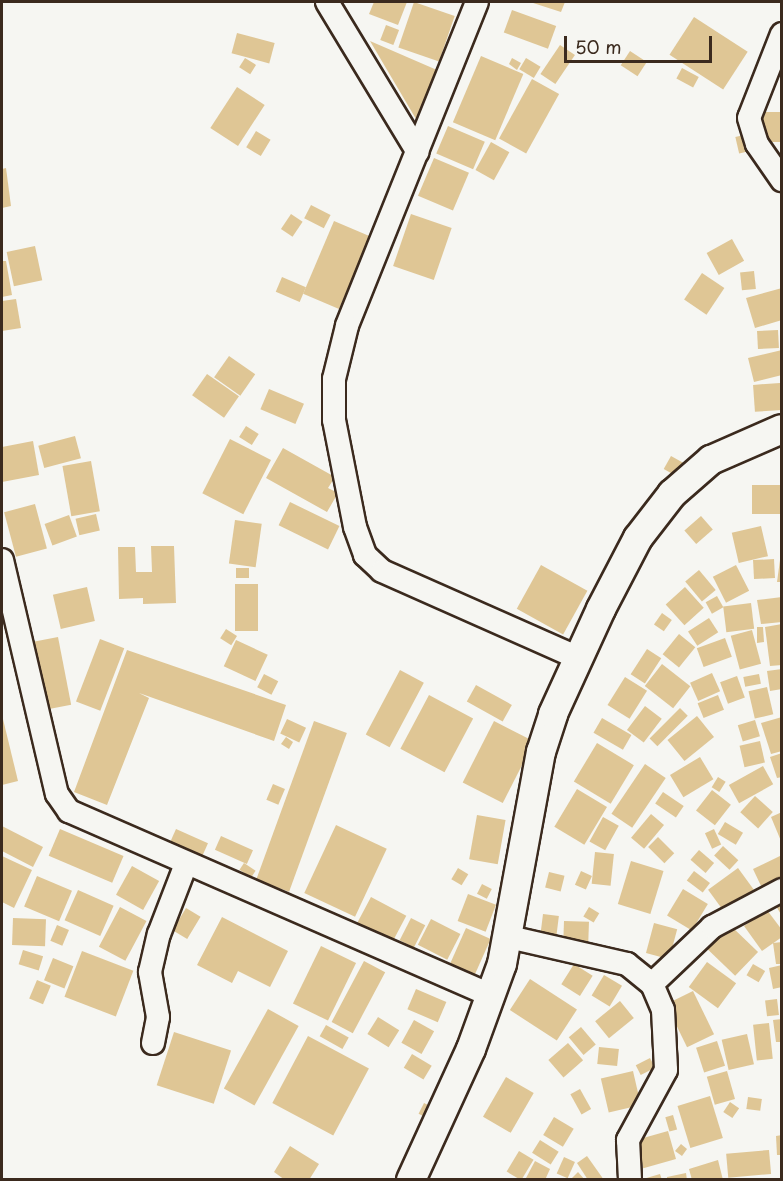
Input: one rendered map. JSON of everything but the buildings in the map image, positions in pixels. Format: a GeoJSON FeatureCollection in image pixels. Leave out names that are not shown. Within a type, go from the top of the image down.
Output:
{"type":"FeatureCollection","features":[{"type":"Feature","properties":{"kind":"street"},"geometry":{"type":"LineString","coordinates":[[327,2],[418,152]]}},
{"type":"Feature","properties":{"kind":"street"},"geometry":{"type":"LineString","coordinates":[[477,2],[347,326],[333,379],[334,420],[355,527],[365,555],[382,572],[578,658]]}},
{"type":"Feature","properties":{"kind":"street"},"geometry":{"type":"LineString","coordinates":[[782,34],[749,118],[757,144],[782,180]]}},
{"type":"Feature","properties":{"kind":"street"},"geometry":{"type":"LineString","coordinates":[[411,1179],[440,1121],[491,995],[509,937],[540,752],[578,658],[638,538],[672,494],[711,460],[782,429]]}},
{"type":"Feature","properties":{"kind":"street"},"geometry":{"type":"LineString","coordinates":[[2,560],[57,794],[69,812],[491,995]]}},
{"type":"Feature","properties":{"kind":"street"},"geometry":{"type":"LineString","coordinates":[[153,1043],[158,1017],[150,972],[159,934],[186,864]]}},
{"type":"Feature","properties":{"kind":"street"},"geometry":{"type":"LineString","coordinates":[[652,984],[712,927],[782,890]]}},
{"type":"Feature","properties":{"kind":"street"},"geometry":{"type":"LineString","coordinates":[[509,937],[627,964],[652,984],[663,1010],[666,1070],[628,1140],[630,1179]]}}]}
